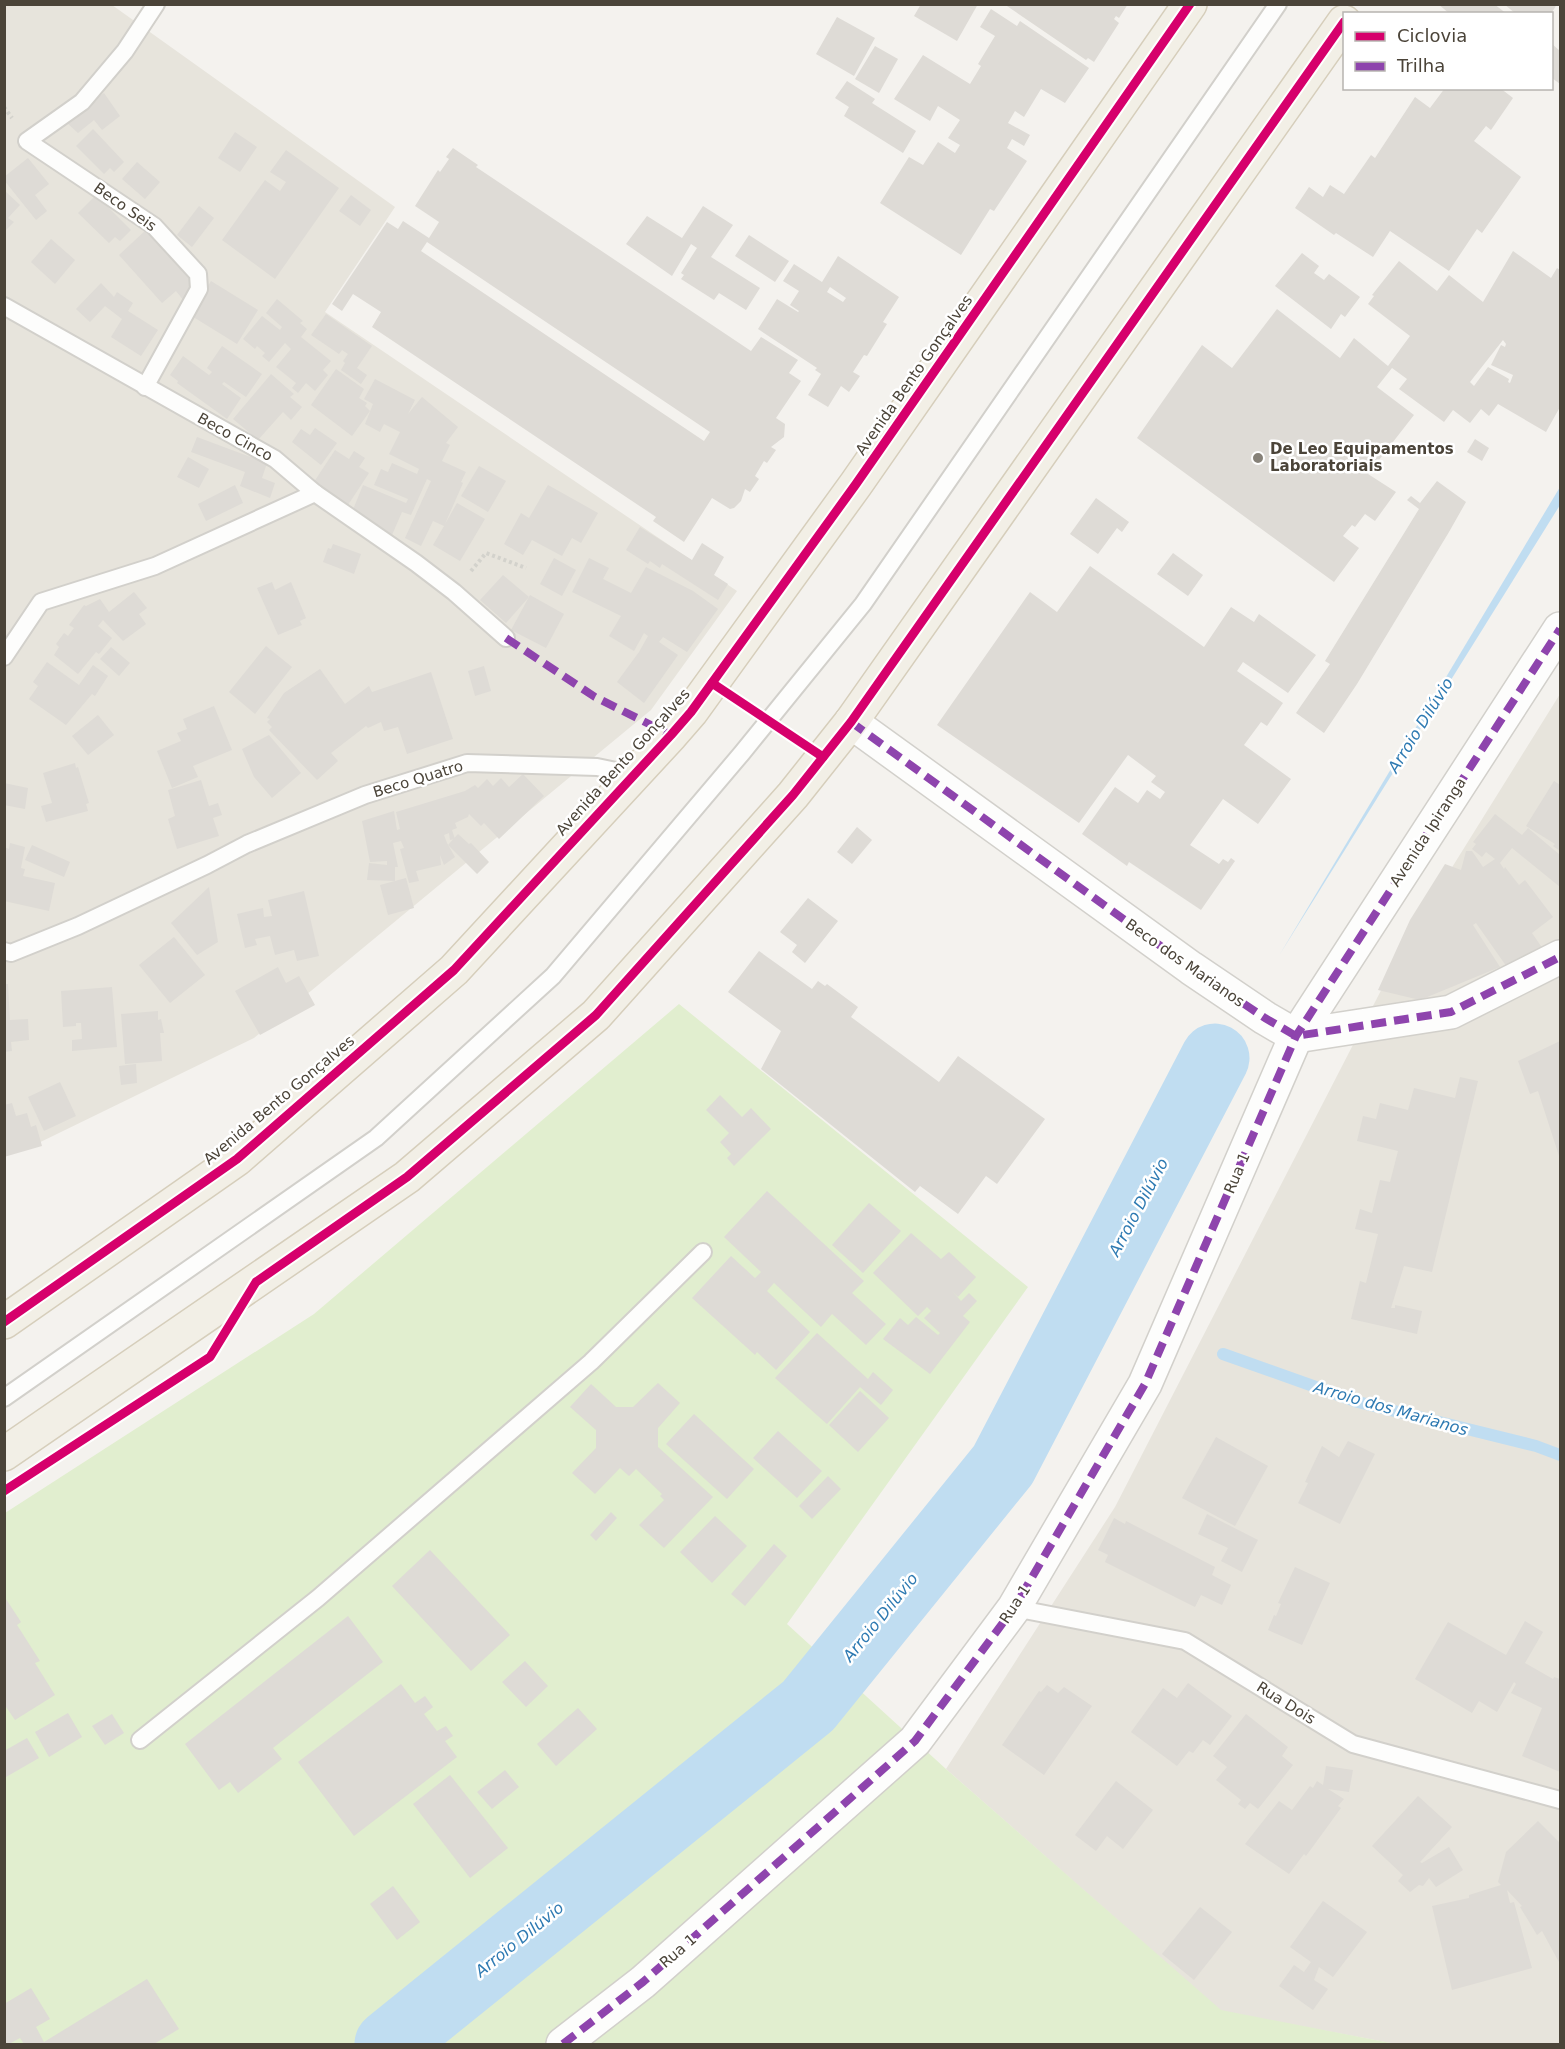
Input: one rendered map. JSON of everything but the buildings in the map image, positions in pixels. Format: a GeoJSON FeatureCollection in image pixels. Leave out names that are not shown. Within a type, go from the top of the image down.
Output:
{"type":"FeatureCollection","features":[{"type":"Feature","properties":{"kind":"main road","name":"Avenida Bento Gonçalves"},"geometry":{"type":"LineString","coordinates":[[4,1322],[237,1159],[454,970],[635,775],[691,712],[856,484],[1190,4]]}},
{"type":"Feature","properties":{"kind":"main road"},"geometry":{"type":"LineString","coordinates":[[4,1454],[407,1177],[587,1023],[793,795],[851,722],[1343,23]]}},
{"type":"Feature","properties":{"kind":"street","name":"Avenida Ipiranga"},"geometry":{"type":"LineString","coordinates":[[1296,1036],[1560,629]]}},
{"type":"Feature","properties":{"kind":"street","name":"Beco dos Marianos"},"geometry":{"type":"LineString","coordinates":[[851,722],[1191,969],[1296,1036]]}},
{"type":"Feature","properties":{"kind":"street"},"geometry":{"type":"LineString","coordinates":[[1296,1036],[1451,1012],[1560,957]]}},
{"type":"Feature","properties":{"kind":"street","name":"Rua 1"},"geometry":{"type":"LineString","coordinates":[[563,2044],[643,1982],[915,1741],[1014,1608],[1145,1384],[1296,1036]]}},
{"type":"Feature","properties":{"kind":"lane","name":"Beco Seis"},"geometry":{"type":"LineString","coordinates":[[145,387],[199,289],[198,274],[154,226],[27,141],[82,102],[125,51],[156,4]]}},
{"type":"Feature","properties":{"kind":"lane"},"geometry":{"type":"LineString","coordinates":[[4,1398],[376,1138],[553,976],[742,753],[863,604],[1278,4]]}},
{"type":"Feature","properties":{"kind":"lane","name":"Beco Cinco"},"geometry":{"type":"LineString","coordinates":[[4,306],[275,459],[315,493],[454,592],[506,638]]}},
{"type":"Feature","properties":{"kind":"lane"},"geometry":{"type":"LineString","coordinates":[[4,657],[41,602],[155,566],[315,493]]}},
{"type":"Feature","properties":{"kind":"lane","name":"Beco Quatro"},"geometry":{"type":"LineString","coordinates":[[4,951],[11,952],[78,926],[247,844],[365,795],[468,763],[597,767],[635,775]]}},
{"type":"Feature","properties":{"kind":"lane"},"geometry":{"type":"LineString","coordinates":[[140,1740],[318,1598],[591,1362],[703,1252]]}},
{"type":"Feature","properties":{"kind":"lane","name":"Rua Dois"},"geometry":{"type":"LineString","coordinates":[[1014,1608],[1185,1641],[1353,1744],[1560,1800]]}},
{"type":"Feature","properties":{"kind":"path"},"geometry":{"type":"LineString","coordinates":[[454,592],[486,553],[526,568]]}},
{"type":"Feature","properties":{"kind":"shaded area"},"geometry":{"type":"Polygon","coordinates":[[[4,5],[112,5],[395,207],[325,312],[737,591],[651,710],[254,1038],[22,1151],[4,1156],[4,5]]]}},
{"type":"Feature","properties":{"kind":"shaded area"},"geometry":{"type":"Polygon","coordinates":[[[1560,694],[1560,2044],[1396,2044],[1221,2011],[946,1769],[1115,1507],[1408,938],[1560,694]]]}},
{"type":"Feature","properties":{"kind":"green space"},"geometry":{"type":"Polygon","coordinates":[[[679,1004],[1028,1287],[787,1624],[946,1769],[1221,2010],[1396,2044],[5,2044],[5,1513],[314,1314],[679,1004]]]}},
{"type":"Feature","properties":{"kind":"water","name":"Arroio Dilúvio"},"geometry":{"type":"Polygon","coordinates":[[[1560,487],[1560,505],[1280,954],[1560,487]]]}},
{"type":"Feature","properties":{"kind":"waterway","name":"Arroio Dilúvio"},"geometry":{"type":"LineString","coordinates":[[389,2044],[808,1706],[1003,1465],[1215,1058]]}},
{"type":"Feature","properties":{"kind":"waterway","name":"Arroio dos Marianos"},"geometry":{"type":"LineString","coordinates":[[1223,1354],[1358,1402],[1536,1446],[1560,1455]]}},
{"type":"Feature","properties":{"kind":"marked path"},"geometry":{"type":"LineString","coordinates":[[563,2044],[643,1982],[915,1741],[1014,1608],[1145,1384],[1296,1036],[1560,629]]}},
{"type":"Feature","properties":{"kind":"marked path"},"geometry":{"type":"LineString","coordinates":[[506,638],[595,697],[671,735]]}},
{"type":"Feature","properties":{"kind":"marked path"},"geometry":{"type":"LineString","coordinates":[[851,722],[1191,968],[1296,1036],[1451,1012],[1560,957]]}},
{"type":"Feature","properties":{"kind":"cycle path"},"geometry":{"type":"LineString","coordinates":[[4,1322],[237,1159],[454,970],[671,735],[691,712],[856,484],[1190,4]]}},
{"type":"Feature","properties":{"kind":"cycle path"},"geometry":{"type":"LineString","coordinates":[[4,1491],[210,1357],[256,1282],[407,1177],[596,1015],[793,795],[851,722],[1343,23]]}},
{"type":"Feature","properties":{"kind":"cycle path"},"geometry":{"type":"LineString","coordinates":[[712,683],[823,757]]}},
{"type":"Feature","properties":{"kind":"place","name":"De Leo Equipamentos Laboratoriais"},"geometry":{"type":"Point","coordinates":[1258,458]}}]}
